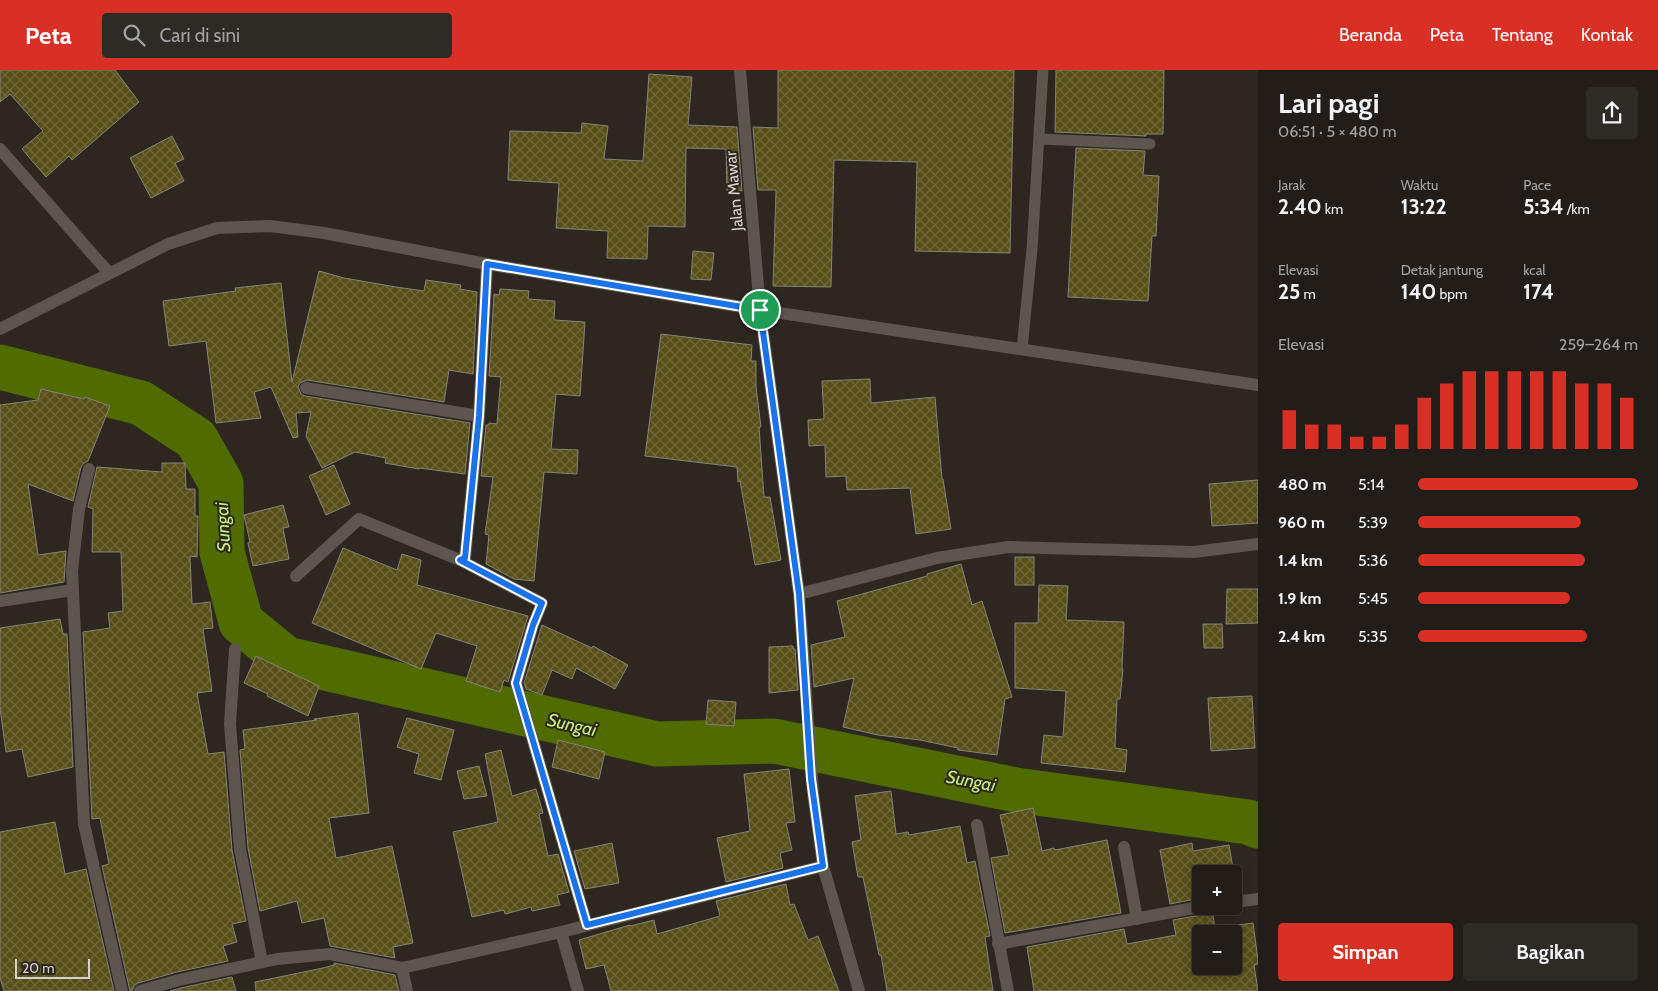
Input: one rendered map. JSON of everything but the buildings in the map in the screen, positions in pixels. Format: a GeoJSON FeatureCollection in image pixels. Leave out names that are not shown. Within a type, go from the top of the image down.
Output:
{"type":"FeatureCollection","features":[{"type":"Feature","properties":{"kind":"street","name":"Jalan Mawar"},"geometry":{"type":"LineString","coordinates":[[740,70],[760,310],[799,594],[811,779],[823,866],[859,991]]}},
{"type":"Feature","properties":{"kind":"street"},"geometry":{"type":"LineString","coordinates":[[0,149],[109,273]]}},
{"type":"Feature","properties":{"kind":"street"},"geometry":{"type":"LineString","coordinates":[[0,330],[168,244],[217,228],[270,226],[760,310],[1258,385]]}},
{"type":"Feature","properties":{"kind":"street"},"geometry":{"type":"LineString","coordinates":[[460,560],[465,558],[479,416],[487,264]]}},
{"type":"Feature","properties":{"kind":"street"},"geometry":{"type":"LineString","coordinates":[[306,388],[479,416]]}},
{"type":"Feature","properties":{"kind":"street"},"geometry":{"type":"LineString","coordinates":[[88,469],[79,509],[72,572],[84,824],[122,991]]}},
{"type":"Feature","properties":{"kind":"street"},"geometry":{"type":"LineString","coordinates":[[296,576],[359,519],[460,560],[542,603],[533,625],[516,683],[587,925]]}},
{"type":"Feature","properties":{"kind":"street"},"geometry":{"type":"LineString","coordinates":[[799,594],[937,558],[1008,547],[1194,552],[1258,544]]}},
{"type":"Feature","properties":{"kind":"street"},"geometry":{"type":"LineString","coordinates":[[0,601],[73,590]]}},
{"type":"Feature","properties":{"kind":"street"},"geometry":{"type":"LineString","coordinates":[[235,650],[230,724],[240,849],[262,962]]}},
{"type":"Feature","properties":{"kind":"street"},"geometry":{"type":"LineString","coordinates":[[977,825],[1008,991]]}},
{"type":"Feature","properties":{"kind":"street"},"geometry":{"type":"LineString","coordinates":[[1124,847],[1136,919]]}},
{"type":"Feature","properties":{"kind":"street"},"geometry":{"type":"LineString","coordinates":[[140,991],[180,986],[277,958],[330,954],[402,968],[561,932],[823,866]]}},
{"type":"Feature","properties":{"kind":"street"},"geometry":{"type":"LineString","coordinates":[[1242,901],[1258,899]]}},
{"type":"Feature","properties":{"kind":"street"},"geometry":{"type":"LineString","coordinates":[[998,944],[1192,908]]}},
{"type":"Feature","properties":{"kind":"street"},"geometry":{"type":"LineString","coordinates":[[561,932],[578,991]]}},
{"type":"Feature","properties":{"kind":"street"},"geometry":{"type":"LineString","coordinates":[[402,968],[407,991]]}},
{"type":"Feature","properties":{"kind":"lane"},"geometry":{"type":"LineString","coordinates":[[1022,350],[1040,139],[1043,70]]}},
{"type":"Feature","properties":{"kind":"lane"},"geometry":{"type":"LineString","coordinates":[[1040,139],[1150,144]]}},
{"type":"Feature","properties":{"kind":"waterway","name":"Sungai"},"geometry":{"type":"LineString","coordinates":[[0,367],[141,403],[196,439],[221,483],[222,552],[241,622],[286,659],[657,744],[774,741],[1016,790],[1248,822],[1258,826]]}},
{"type":"Feature","properties":{"kind":"route"},"geometry":{"type":"LineString","coordinates":[[487,264],[760,310],[799,594],[811,779],[823,866],[587,925],[516,683],[533,625],[542,603],[460,560],[465,558],[479,416],[487,264]]}}]}
